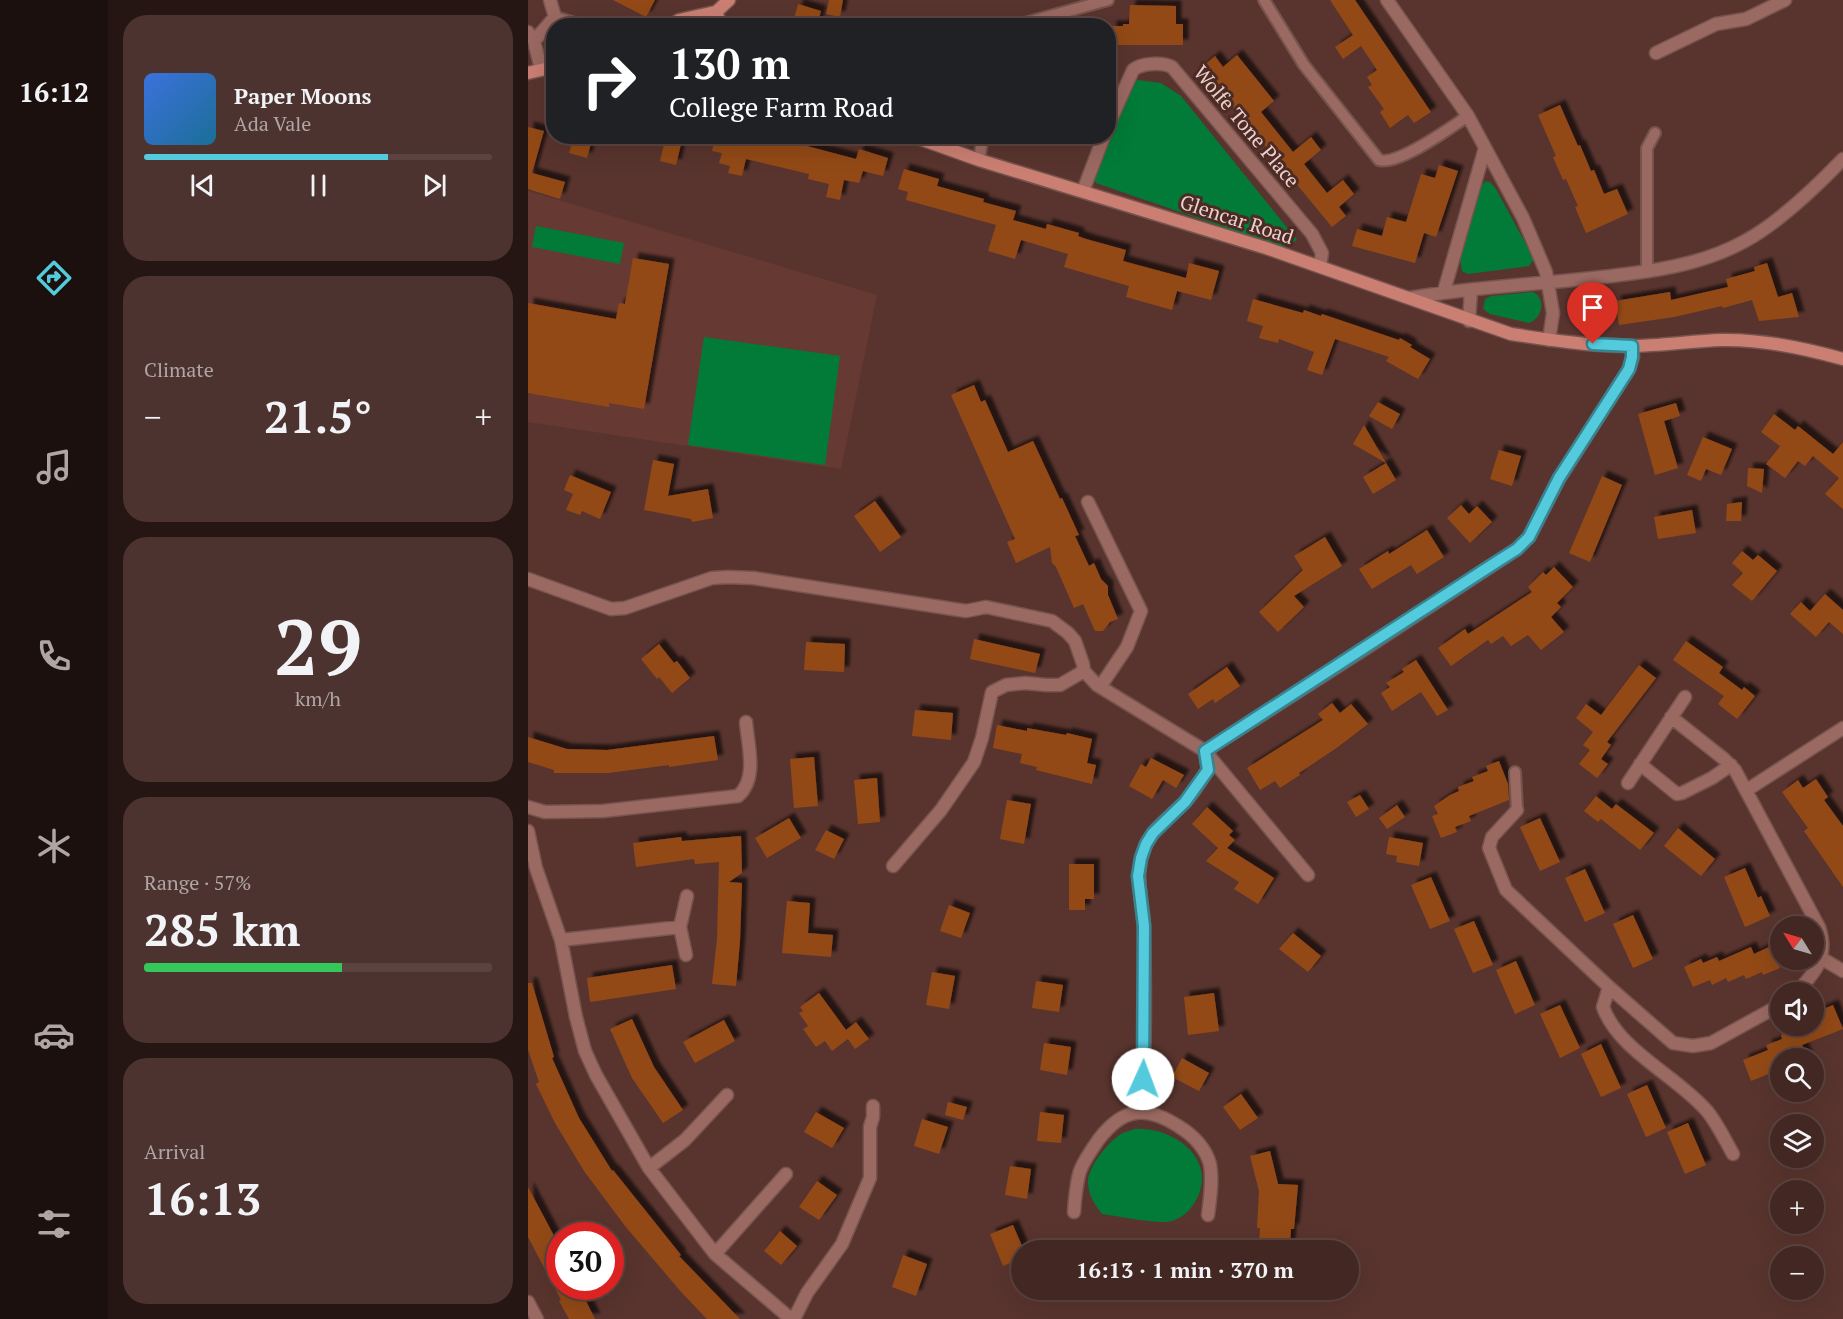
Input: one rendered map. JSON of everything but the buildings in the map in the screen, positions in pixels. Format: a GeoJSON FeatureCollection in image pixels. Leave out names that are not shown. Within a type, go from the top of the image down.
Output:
{"type":"FeatureCollection","features":[{"type":"Feature","properties":{"kind":"street"},"geometry":{"type":"LineString","coordinates":[[550,0],[555,17]]}},
{"type":"Feature","properties":{"kind":"street"},"geometry":{"type":"LineString","coordinates":[[709,18],[729,0]]}},
{"type":"Feature","properties":{"kind":"street"},"geometry":{"type":"LineString","coordinates":[[1387,0],[1468,116],[1523,218],[1539,253],[1548,283],[1553,313],[1549,340]]}},
{"type":"Feature","properties":{"kind":"street"},"geometry":{"type":"LineString","coordinates":[[1656,53],[1716,24],[1746,19],[1785,0]]}},
{"type":"Feature","properties":{"kind":"street"},"geometry":{"type":"LineString","coordinates":[[689,18],[715,12]]}},
{"type":"Feature","properties":{"kind":"street"},"geometry":{"type":"LineString","coordinates":[[715,12],[718,18]]}},
{"type":"Feature","properties":{"kind":"street"},"geometry":{"type":"LineString","coordinates":[[546,24],[531,37],[546,66]]}},
{"type":"Feature","properties":{"kind":"street","name":"Wolfe Tone Place"},"geometry":{"type":"LineString","coordinates":[[1116,108],[1133,70],[1140,66],[1167,64],[1172,67],[1312,234],[1322,254],[1320,266]]}},
{"type":"Feature","properties":{"kind":"street"},"geometry":{"type":"LineString","coordinates":[[528,73],[546,68]]}},
{"type":"Feature","properties":{"kind":"street","name":"Glencar Road"},"geometry":{"type":"LineString","coordinates":[[934,144],[1320,266],[1469,321],[1511,334],[1549,340],[1632,346],[1723,340],[1757,342],[1807,349],[1843,359]]}},
{"type":"Feature","properties":{"kind":"street"},"geometry":{"type":"LineString","coordinates":[[1083,191],[1101,144]]}},
{"type":"Feature","properties":{"kind":"street"},"geometry":{"type":"LineString","coordinates":[[1444,291],[1485,148]]}},
{"type":"Feature","properties":{"kind":"street"},"geometry":{"type":"LineString","coordinates":[[1410,298],[1444,291],[1647,272],[1705,258],[1747,240],[1791,207],[1843,159]]}},
{"type":"Feature","properties":{"kind":"street"},"geometry":{"type":"LineString","coordinates":[[1469,321],[1471,290]]}},
{"type":"Feature","properties":{"kind":"street"},"geometry":{"type":"LineString","coordinates":[[1205,751],[1517,549],[1529,537],[1559,478],[1629,369],[1632,346]]}},
{"type":"Feature","properties":{"kind":"street"},"geometry":{"type":"LineString","coordinates":[[1088,502],[1141,611],[1127,647],[1100,687]]}},
{"type":"Feature","properties":{"kind":"street"},"geometry":{"type":"LineString","coordinates":[[528,579],[611,609],[625,608],[712,578],[728,577],[753,578],[966,611],[986,607],[1052,621],[1075,641],[1084,672],[1100,687],[1205,751],[1308,875]]}},
{"type":"Feature","properties":{"kind":"street"},"geometry":{"type":"LineString","coordinates":[[893,866],[940,810],[974,762],[992,692],[1006,685],[1025,683],[1060,685],[1084,672]]}},
{"type":"Feature","properties":{"kind":"street"},"geometry":{"type":"LineString","coordinates":[[1628,783],[1685,697]]}},
{"type":"Feature","properties":{"kind":"street"},"geometry":{"type":"LineString","coordinates":[[1671,717],[1731,765],[1747,790],[1813,916]]}},
{"type":"Feature","properties":{"kind":"street"},"geometry":{"type":"LineString","coordinates":[[528,807],[546,812],[603,811],[738,796],[746,789],[750,776],[746,722]]}},
{"type":"Feature","properties":{"kind":"street"},"geometry":{"type":"LineString","coordinates":[[1747,790],[1843,728]]}},
{"type":"Feature","properties":{"kind":"street"},"geometry":{"type":"LineString","coordinates":[[1141,1111],[1145,1063],[1144,926],[1138,876],[1141,858],[1153,833],[1185,802],[1208,770],[1205,751]]}},
{"type":"Feature","properties":{"kind":"street"},"geometry":{"type":"LineString","coordinates":[[1640,764],[1677,794],[1712,778],[1731,765]]}},
{"type":"Feature","properties":{"kind":"street"},"geometry":{"type":"LineString","coordinates":[[1517,810],[1492,837],[1489,848],[1506,890],[1666,1038],[1680,1045],[1698,1046],[1720,1040],[1770,1011]]}},
{"type":"Feature","properties":{"kind":"street"},"geometry":{"type":"LineString","coordinates":[[528,831],[536,868],[561,940],[585,1051],[596,1075],[649,1168],[715,1254],[792,1319],[807,1293],[842,1244],[870,1178],[870,1127],[873,1106]]}},
{"type":"Feature","properties":{"kind":"street"},"geometry":{"type":"LineString","coordinates":[[686,955],[680,927],[687,896]]}},
{"type":"Feature","properties":{"kind":"street"},"geometry":{"type":"LineString","coordinates":[[561,940],[680,927]]}},
{"type":"Feature","properties":{"kind":"street"},"geometry":{"type":"LineString","coordinates":[[1824,960],[1843,971]]}},
{"type":"Feature","properties":{"kind":"street"},"geometry":{"type":"LineString","coordinates":[[1610,987],[1603,1007],[1612,1026],[1635,1049],[1707,1111],[1734,1154]]}},
{"type":"Feature","properties":{"kind":"street"},"geometry":{"type":"LineString","coordinates":[[649,1168],[685,1140],[727,1095]]}},
{"type":"Feature","properties":{"kind":"street"},"geometry":{"type":"LineString","coordinates":[[1074,1212],[1081,1168],[1096,1143],[1113,1122],[1128,1114],[1141,1111],[1169,1120],[1185,1129],[1197,1140],[1205,1152],[1210,1166],[1208,1215]]}},
{"type":"Feature","properties":{"kind":"street"},"geometry":{"type":"LineString","coordinates":[[715,1254],[786,1174]]}},
{"type":"Feature","properties":{"kind":"street"},"geometry":{"type":"LineString","coordinates":[[528,1302],[537,1319]]}},
{"type":"Feature","properties":{"kind":"lane"},"geometry":{"type":"LineString","coordinates":[[1043,18],[1108,0]]}},
{"type":"Feature","properties":{"kind":"lane"},"geometry":{"type":"LineString","coordinates":[[1264,0],[1304,65],[1378,160],[1388,160],[1414,150],[1468,116]]}},
{"type":"Feature","properties":{"kind":"lane"},"geometry":{"type":"LineString","coordinates":[[1647,272],[1647,148],[1655,133]]}},
{"type":"Feature","properties":{"kind":"lane"},"geometry":{"type":"LineString","coordinates":[[979,160],[982,144]]}},
{"type":"Feature","properties":{"kind":"lane"},"geometry":{"type":"LineString","coordinates":[[1515,772],[1517,810]]}},
{"type":"Feature","properties":{"kind":"shaded area"},"geometry":{"type":"Polygon","coordinates":[[[528,191],[877,295],[841,469],[528,422],[528,191]]]}},
{"type":"Feature","properties":{"kind":"green space"},"geometry":{"type":"Polygon","coordinates":[[[1138,80],[1161,83],[1181,96],[1297,240],[1284,248],[1096,183],[1092,174],[1104,144],[1116,144],[1116,116],[1128,87],[1138,80]]]}},
{"type":"Feature","properties":{"kind":"green space"},"geometry":{"type":"Polygon","coordinates":[[[1486,181],[1496,189],[1534,259],[1529,266],[1468,274],[1462,271],[1460,259],[1482,185],[1486,181]]]}},
{"type":"Feature","properties":{"kind":"green space"},"geometry":{"type":"Polygon","coordinates":[[[536,226],[624,243],[620,264],[532,247],[536,226]]]}},
{"type":"Feature","properties":{"kind":"green space"},"geometry":{"type":"Polygon","coordinates":[[[1533,292],[1540,299],[1541,308],[1537,317],[1529,323],[1490,314],[1483,309],[1485,299],[1491,296],[1533,292]]]}},
{"type":"Feature","properties":{"kind":"green space"},"geometry":{"type":"Polygon","coordinates":[[[704,337],[840,356],[825,465],[688,445],[704,337]]]}},
{"type":"Feature","properties":{"kind":"green space"},"geometry":{"type":"Polygon","coordinates":[[[1134,1129],[1165,1134],[1178,1140],[1198,1161],[1202,1175],[1200,1189],[1191,1208],[1175,1220],[1152,1221],[1102,1214],[1091,1196],[1088,1178],[1094,1164],[1104,1149],[1116,1138],[1134,1129]]]}},
{"type":"Feature","properties":{"kind":"route"},"geometry":{"type":"LineString","coordinates":[[1143,1079],[1145,1063],[1144,926],[1138,876],[1146,844],[1153,833],[1185,802],[1208,770],[1205,751],[1517,549],[1529,537],[1559,478],[1629,369],[1632,346],[1593,344]]}}]}
